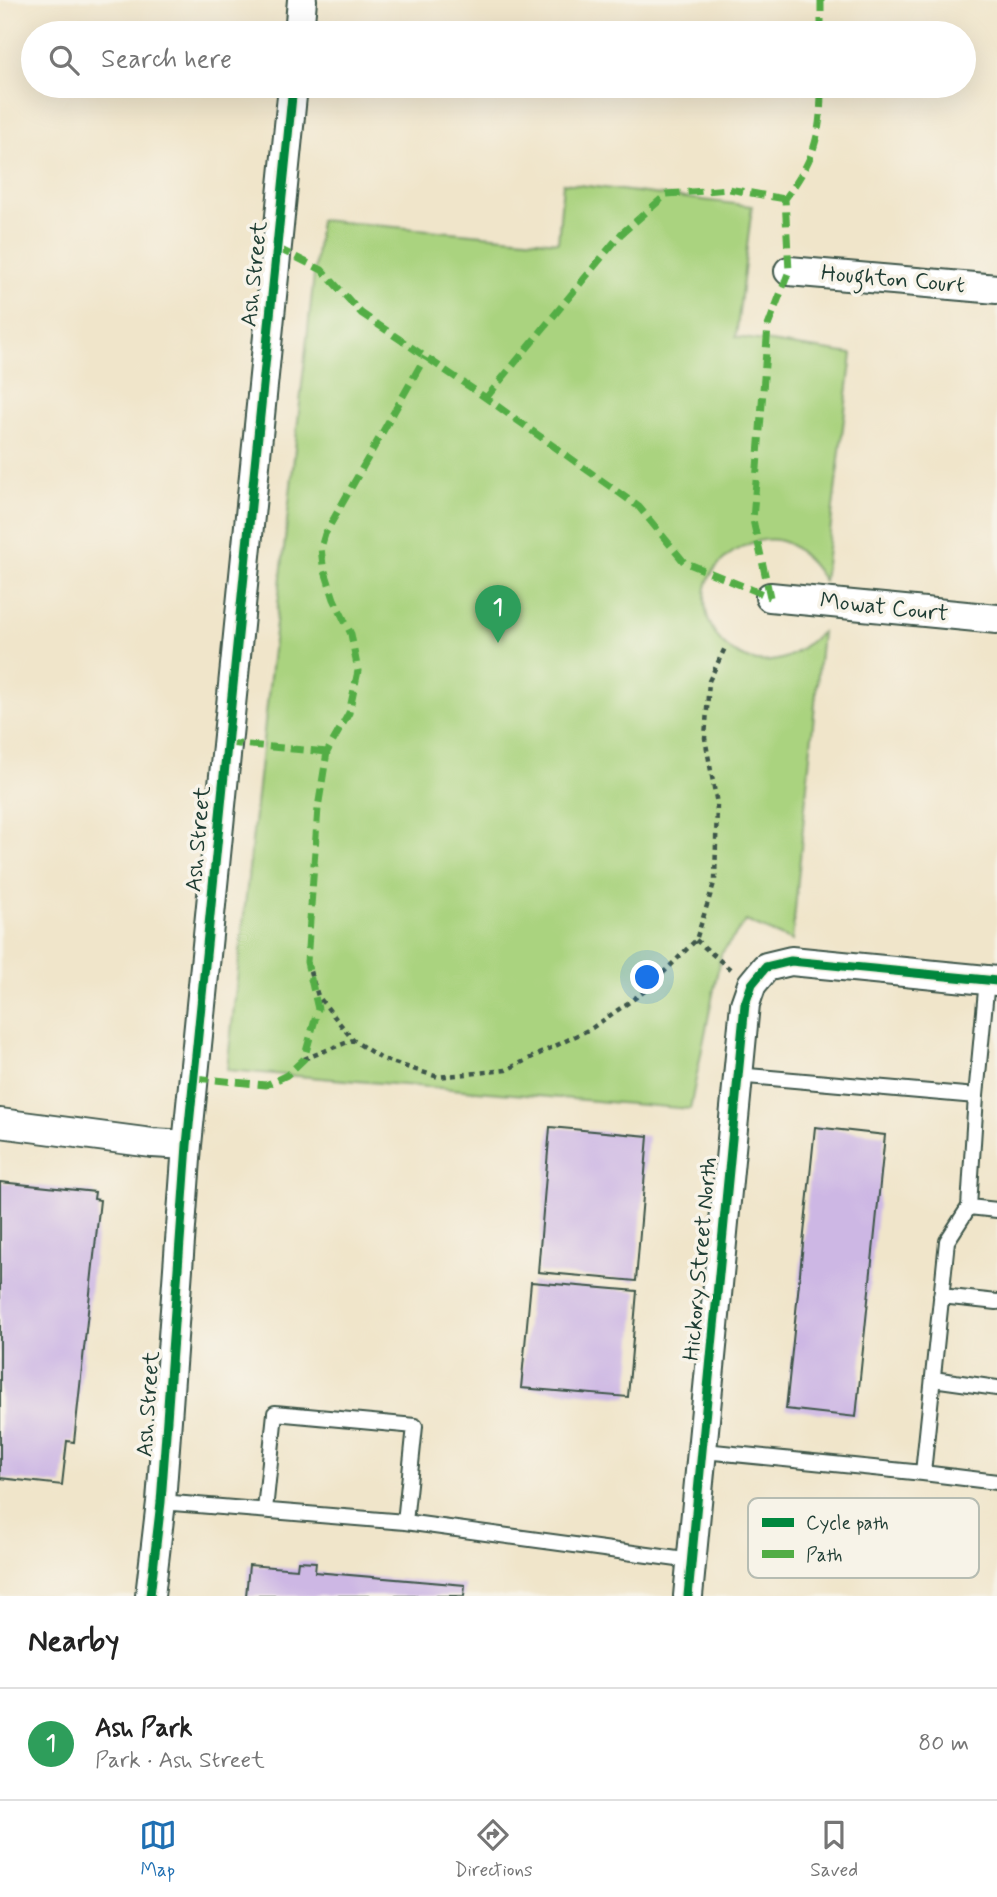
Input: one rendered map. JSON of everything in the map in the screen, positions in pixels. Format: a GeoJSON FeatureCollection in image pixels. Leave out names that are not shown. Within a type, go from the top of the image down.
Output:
{"type":"FeatureCollection","features":[{"type":"Feature","properties":{"kind":"street"},"geometry":{"type":"LineString","coordinates":[[300,21],[302,0]]}},
{"type":"Feature","properties":{"kind":"street","name":"Ash Street"},"geometry":{"type":"LineString","coordinates":[[150,1596],[161,1502],[187,1145],[292,98]]}},
{"type":"Feature","properties":{"kind":"street","name":"Houghton Court"},"geometry":{"type":"LineString","coordinates":[[789,271],[997,289]]}},
{"type":"Feature","properties":{"kind":"street","name":"Mowat Court"},"geometry":{"type":"LineString","coordinates":[[770,597],[997,619]]}},
{"type":"Feature","properties":{"kind":"street","name":"Hickory Street North"},"geometry":{"type":"LineString","coordinates":[[688,1596],[704,1451],[736,1074],[745,1004],[752,984],[766,967],[791,961],[992,980]]}},
{"type":"Feature","properties":{"kind":"street"},"geometry":{"type":"LineString","coordinates":[[0,1123],[152,1143],[187,1145]]}},
{"type":"Feature","properties":{"kind":"lane"},"geometry":{"type":"LineString","coordinates":[[923,1473],[947,1241],[969,1207],[976,1096],[992,980]]}},
{"type":"Feature","properties":{"kind":"lane"},"geometry":{"type":"LineString","coordinates":[[736,1074],[976,1096]]}},
{"type":"Feature","properties":{"kind":"lane"},"geometry":{"type":"LineString","coordinates":[[969,1207],[997,1210]]}},
{"type":"Feature","properties":{"kind":"lane"},"geometry":{"type":"LineString","coordinates":[[941,1296],[997,1302]]}},
{"type":"Feature","properties":{"kind":"lane"},"geometry":{"type":"LineString","coordinates":[[933,1379],[997,1388]]}},
{"type":"Feature","properties":{"kind":"lane"},"geometry":{"type":"LineString","coordinates":[[265,1510],[275,1413],[287,1414],[415,1426],[405,1522]]}},
{"type":"Feature","properties":{"kind":"lane"},"geometry":{"type":"LineString","coordinates":[[704,1451],[997,1482]]}},
{"type":"Feature","properties":{"kind":"lane"},"geometry":{"type":"LineString","coordinates":[[161,1502],[405,1522],[692,1561]]}},
{"type":"Feature","properties":{"kind":"path"},"geometry":{"type":"LineString","coordinates":[[307,962],[318,996],[353,1040],[382,1059],[438,1077],[506,1070],[592,1028],[645,991],[696,940],[715,880],[717,804],[705,738],[709,681],[725,648]]}},
{"type":"Feature","properties":{"kind":"path"},"geometry":{"type":"LineString","coordinates":[[696,940],[731,970]]}},
{"type":"Feature","properties":{"kind":"path"},"geometry":{"type":"LineString","coordinates":[[304,1059],[353,1040]]}},
{"type":"Feature","properties":{"kind":"green space"},"geometry":{"type":"Polygon","coordinates":[[[563,183],[752,206],[736,337],[852,354],[824,581],[794,547],[781,541],[770,540],[758,541],[735,551],[716,568],[706,588],[705,605],[709,621],[716,635],[739,655],[770,661],[787,657],[822,632],[792,941],[746,921],[721,954],[690,1109],[227,1070],[320,220],[558,242],[563,183]]]}},
{"type":"Feature","properties":{"kind":"building"},"geometry":{"type":"Polygon","coordinates":[[[550,1127],[648,1136],[636,1281],[538,1272],[550,1127]]]}},
{"type":"Feature","properties":{"kind":"building"},"geometry":{"type":"Polygon","coordinates":[[[815,1127],[885,1135],[856,1417],[786,1409],[815,1127]]]}},
{"type":"Feature","properties":{"kind":"building"},"geometry":{"type":"Polygon","coordinates":[[[0,1182],[95,1192],[94,1199],[100,1200],[74,1442],[67,1441],[62,1485],[0,1478],[0,1182]]]}},
{"type":"Feature","properties":{"kind":"building"},"geometry":{"type":"Polygon","coordinates":[[[531,1282],[637,1291],[628,1397],[521,1388],[531,1282]]]}},
{"type":"Feature","properties":{"kind":"building"},"geometry":{"type":"Polygon","coordinates":[[[298,1561],[316,1562],[315,1572],[465,1585],[464,1596],[246,1596],[249,1565],[297,1569],[298,1561]]]}},
{"type":"Feature","properties":{"kind":"marked path"},"geometry":{"type":"LineString","coordinates":[[821,0],[821,21]]}},
{"type":"Feature","properties":{"kind":"marked path"},"geometry":{"type":"LineString","coordinates":[[770,597],[753,520],[768,326],[789,271],[785,199],[810,158],[818,133],[821,98]]}},
{"type":"Feature","properties":{"kind":"marked path"},"geometry":{"type":"LineString","coordinates":[[486,398],[621,234],[667,194],[729,189],[785,199]]}},
{"type":"Feature","properties":{"kind":"marked path"},"geometry":{"type":"LineString","coordinates":[[277,248],[322,270],[361,313],[639,507],[684,562],[770,597]]}},
{"type":"Feature","properties":{"kind":"marked path"},"geometry":{"type":"LineString","coordinates":[[195,1078],[266,1085],[287,1075],[304,1059],[318,1009],[307,962],[318,808],[327,752],[349,713],[358,671],[351,634],[334,599],[323,565],[321,548],[325,534],[425,357]]}},
{"type":"Feature","properties":{"kind":"marked path"},"geometry":{"type":"LineString","coordinates":[[227,743],[327,752]]}},
{"type":"Feature","properties":{"kind":"cycle path"},"geometry":{"type":"LineString","coordinates":[[150,1596],[161,1502],[187,1145],[292,98]]}},
{"type":"Feature","properties":{"kind":"cycle path"},"geometry":{"type":"LineString","coordinates":[[688,1596],[745,1004],[752,984],[766,967],[791,961],[997,981]]}},
{"type":"Feature","properties":{"kind":"place","name":"Ash Park"},"geometry":{"type":"Point","coordinates":[498,643]}}]}
